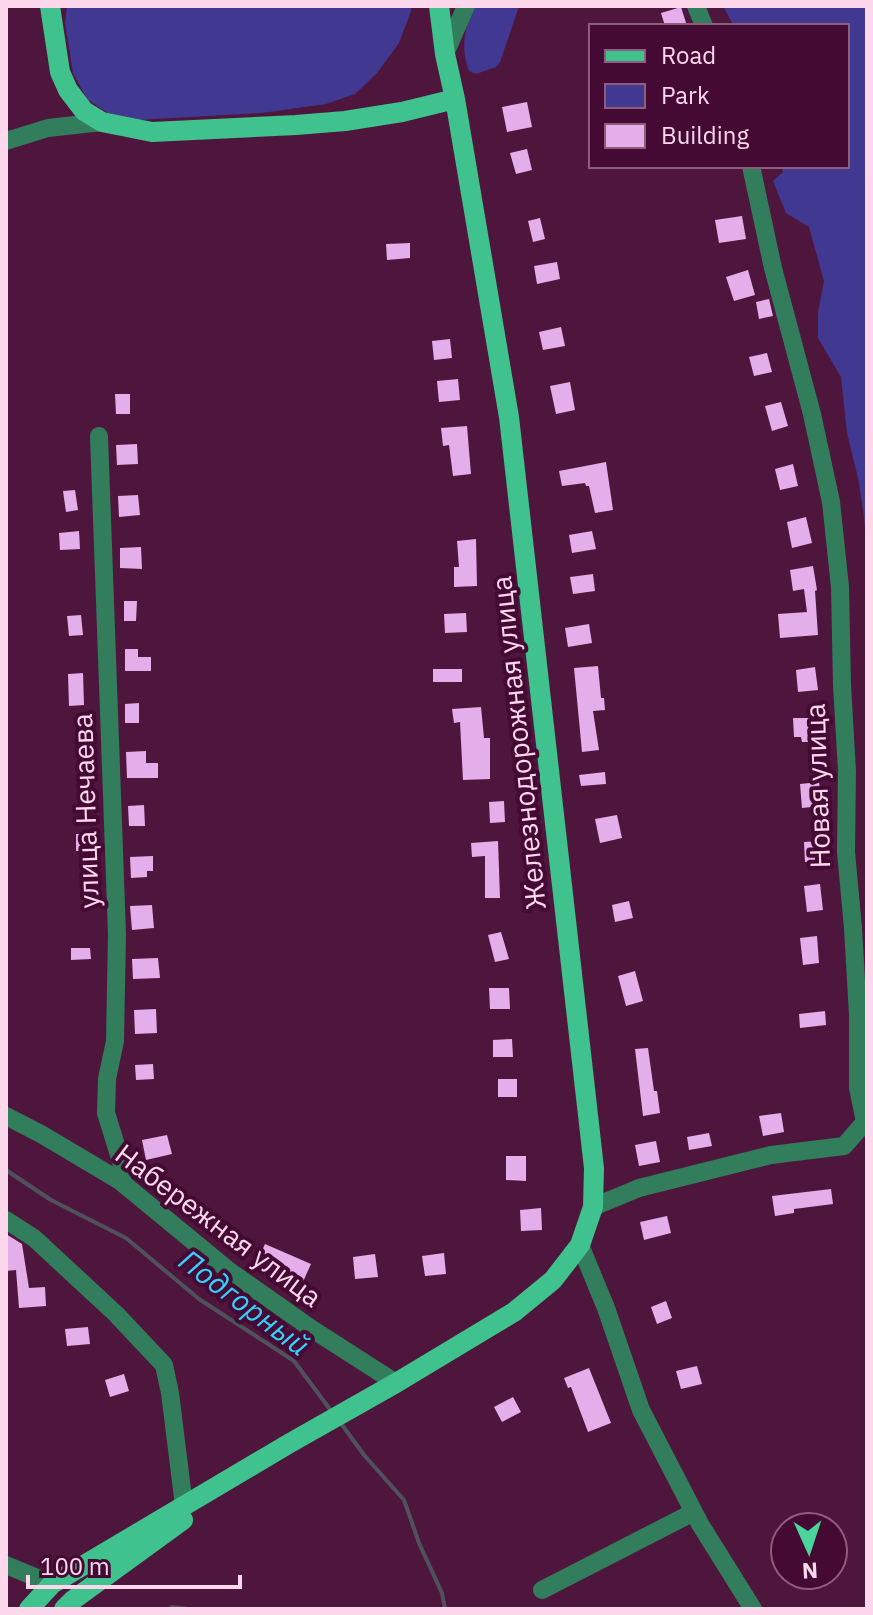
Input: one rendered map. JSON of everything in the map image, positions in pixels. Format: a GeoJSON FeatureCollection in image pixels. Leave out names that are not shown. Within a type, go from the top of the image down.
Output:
{"type":"FeatureCollection","features":[{"type":"Feature","properties":{"kind":"main road"},"geometry":{"type":"LineString","coordinates":[[50,6],[60,72],[68,90],[84,111],[102,122],[152,132],[296,125],[402,112],[455,99]]}},
{"type":"Feature","properties":{"kind":"main road","name":"Железнодорожная улица"},"geometry":{"type":"LineString","coordinates":[[290,1443],[514,1312],[553,1280],[580,1245],[593,1207],[594,1168],[509,417],[439,6]]}},
{"type":"Feature","properties":{"kind":"main road"},"geometry":{"type":"LineString","coordinates":[[29,1609],[52,1584],[290,1443]]}},
{"type":"Feature","properties":{"kind":"main road"},"geometry":{"type":"LineString","coordinates":[[64,1609],[290,1443]]}},
{"type":"Feature","properties":{"kind":"street"},"geometry":{"type":"LineString","coordinates":[[445,54],[466,6]]}},
{"type":"Feature","properties":{"kind":"street"},"geometry":{"type":"LineString","coordinates":[[6,141],[48,128],[102,122]]}},
{"type":"Feature","properties":{"kind":"street","name":"Новая улица"},"geometry":{"type":"LineString","coordinates":[[593,1207],[639,1188],[771,1155],[844,1146],[866,1121],[858,1088],[858,1015],[846,852],[847,771],[840,587],[831,502],[751,168]]}},
{"type":"Feature","properties":{"kind":"street","name":"улица Нечаева"},"geometry":{"type":"LineString","coordinates":[[99,436],[117,934],[115,1041],[107,1079],[106,1113],[124,1171],[120,1181]]}},
{"type":"Feature","properties":{"kind":"street","name":"Набережная улица"},"geometry":{"type":"LineString","coordinates":[[6,1116],[120,1181],[228,1270],[396,1383]]}},
{"type":"Feature","properties":{"kind":"street"},"geometry":{"type":"LineString","coordinates":[[6,1220],[34,1238],[116,1314],[164,1365],[184,1506]]}},
{"type":"Feature","properties":{"kind":"street"},"geometry":{"type":"LineString","coordinates":[[580,1245],[606,1308],[641,1410],[694,1512],[753,1609]]}},
{"type":"Feature","properties":{"kind":"street"},"geometry":{"type":"LineString","coordinates":[[542,1590],[694,1512]]}},
{"type":"Feature","properties":{"kind":"street"},"geometry":{"type":"LineString","coordinates":[[6,1565],[52,1584]]}},
{"type":"Feature","properties":{"kind":"green space"},"geometry":{"type":"Polygon","coordinates":[[[67,6],[411,6],[411,11],[399,43],[377,73],[355,94],[326,104],[262,113],[136,120],[108,113],[87,99],[73,73],[65,23],[67,6]]]}},
{"type":"Feature","properties":{"kind":"green space"},"geometry":{"type":"Polygon","coordinates":[[[474,6],[519,6],[500,62],[496,67],[476,74],[469,71],[464,46],[474,6]]]}},
{"type":"Feature","properties":{"kind":"green space"},"geometry":{"type":"Polygon","coordinates":[[[723,6],[867,6],[867,539],[859,482],[847,433],[841,377],[818,338],[818,312],[824,281],[809,227],[786,213],[773,181],[783,172],[782,168],[849,168],[849,24],[733,24],[723,6]]]}},
{"type":"Feature","properties":{"kind":"building"},"geometry":{"type":"Polygon","coordinates":[[[681,7],[686,24],[664,24],[661,13],[681,7]]]}},
{"type":"Feature","properties":{"kind":"building"},"geometry":{"type":"Polygon","coordinates":[[[527,102],[532,127],[507,132],[502,107],[527,102]]]}},
{"type":"Feature","properties":{"kind":"building"},"geometry":{"type":"Polygon","coordinates":[[[527,149],[532,170],[516,174],[510,153],[527,149]]]}},
{"type":"Feature","properties":{"kind":"building"},"geometry":{"type":"Polygon","coordinates":[[[742,216],[746,239],[719,243],[715,220],[742,216]]]}},
{"type":"Feature","properties":{"kind":"building"},"geometry":{"type":"Polygon","coordinates":[[[540,218],[545,239],[533,242],[528,221],[540,218]]]}},
{"type":"Feature","properties":{"kind":"building"},"geometry":{"type":"Polygon","coordinates":[[[410,243],[410,258],[387,260],[386,244],[410,243]]]}},
{"type":"Feature","properties":{"kind":"building"},"geometry":{"type":"Polygon","coordinates":[[[557,262],[560,279],[537,284],[534,266],[557,262]]]}},
{"type":"Feature","properties":{"kind":"building"},"geometry":{"type":"Polygon","coordinates":[[[748,270],[755,295],[734,301],[726,277],[748,270]]]}},
{"type":"Feature","properties":{"kind":"building"},"geometry":{"type":"Polygon","coordinates":[[[769,299],[773,316],[759,319],[756,302],[769,299]]]}},
{"type":"Feature","properties":{"kind":"building"},"geometry":{"type":"Polygon","coordinates":[[[561,327],[565,346],[543,350],[539,332],[561,327]]]}},
{"type":"Feature","properties":{"kind":"building"},"geometry":{"type":"Polygon","coordinates":[[[450,339],[452,358],[434,360],[432,341],[450,339]]]}},
{"type":"Feature","properties":{"kind":"building"},"geometry":{"type":"Polygon","coordinates":[[[767,353],[772,372],[754,376],[749,357],[767,353]]]}},
{"type":"Feature","properties":{"kind":"building"},"geometry":{"type":"Polygon","coordinates":[[[458,379],[460,400],[439,402],[437,381],[458,379]]]}},
{"type":"Feature","properties":{"kind":"building"},"geometry":{"type":"Polygon","coordinates":[[[570,382],[575,410],[556,414],[550,386],[570,382]]]}},
{"type":"Feature","properties":{"kind":"building"},"geometry":{"type":"Polygon","coordinates":[[[115,394],[130,394],[130,414],[116,414],[115,394]]]}},
{"type":"Feature","properties":{"kind":"building"},"geometry":{"type":"Polygon","coordinates":[[[781,402],[788,426],[772,431],[765,406],[781,402]]]}},
{"type":"Feature","properties":{"kind":"building"},"geometry":{"type":"Polygon","coordinates":[[[467,426],[471,474],[453,476],[449,445],[443,446],[441,428],[467,426]]]}},
{"type":"Feature","properties":{"kind":"building"},"geometry":{"type":"Polygon","coordinates":[[[137,444],[138,464],[117,465],[116,445],[137,444]]]}},
{"type":"Feature","properties":{"kind":"building"},"geometry":{"type":"Polygon","coordinates":[[[606,462],[613,510],[595,513],[589,486],[585,483],[562,486],[559,471],[606,462]]]}},
{"type":"Feature","properties":{"kind":"building"},"geometry":{"type":"Polygon","coordinates":[[[793,464],[798,486],[780,490],[775,469],[793,464]]]}},
{"type":"Feature","properties":{"kind":"building"},"geometry":{"type":"Polygon","coordinates":[[[75,490],[78,510],[66,512],[63,491],[75,490]]]}},
{"type":"Feature","properties":{"kind":"building"},"geometry":{"type":"Polygon","coordinates":[[[138,495],[140,515],[119,517],[118,496],[138,495]]]}},
{"type":"Feature","properties":{"kind":"building"},"geometry":{"type":"Polygon","coordinates":[[[806,517],[812,543],[792,548],[787,522],[806,517]]]}},
{"type":"Feature","properties":{"kind":"building"},"geometry":{"type":"Polygon","coordinates":[[[79,531],[80,549],[60,550],[59,533],[79,531]]]}},
{"type":"Feature","properties":{"kind":"building"},"geometry":{"type":"Polygon","coordinates":[[[592,531],[596,549],[572,553],[569,535],[592,531]]]}},
{"type":"Feature","properties":{"kind":"building"},"geometry":{"type":"Polygon","coordinates":[[[476,539],[477,586],[454,587],[454,567],[459,567],[457,541],[476,539]]]}},
{"type":"Feature","properties":{"kind":"building"},"geometry":{"type":"Polygon","coordinates":[[[141,547],[142,569],[120,568],[120,548],[141,547]]]}},
{"type":"Feature","properties":{"kind":"building"},"geometry":{"type":"Polygon","coordinates":[[[813,566],[818,635],[780,638],[778,614],[807,612],[804,589],[793,591],[790,570],[813,566]]]}},
{"type":"Feature","properties":{"kind":"building"},"geometry":{"type":"Polygon","coordinates":[[[593,574],[595,591],[573,594],[570,577],[593,574]]]}},
{"type":"Feature","properties":{"kind":"building"},"geometry":{"type":"Polygon","coordinates":[[[124,601],[137,601],[136,621],[124,621],[124,601]]]}},
{"type":"Feature","properties":{"kind":"building"},"geometry":{"type":"Polygon","coordinates":[[[466,613],[467,632],[445,633],[444,614],[466,613]]]}},
{"type":"Feature","properties":{"kind":"building"},"geometry":{"type":"Polygon","coordinates":[[[81,615],[83,635],[69,636],[67,616],[81,615]]]}},
{"type":"Feature","properties":{"kind":"building"},"geometry":{"type":"Polygon","coordinates":[[[589,624],[592,643],[568,647],[565,628],[589,624]]]}},
{"type":"Feature","properties":{"kind":"building"},"geometry":{"type":"Polygon","coordinates":[[[125,649],[138,649],[138,657],[151,657],[151,671],[125,671],[125,649]]]}},
{"type":"Feature","properties":{"kind":"building"},"geometry":{"type":"Polygon","coordinates":[[[598,666],[605,710],[593,711],[599,750],[582,752],[574,668],[598,666]]]}},
{"type":"Feature","properties":{"kind":"building"},"geometry":{"type":"Polygon","coordinates":[[[815,667],[818,690],[798,692],[796,670],[815,667]]]}},
{"type":"Feature","properties":{"kind":"building"},"geometry":{"type":"Polygon","coordinates":[[[433,669],[462,669],[462,682],[433,682],[433,669]]]}},
{"type":"Feature","properties":{"kind":"building"},"geometry":{"type":"Polygon","coordinates":[[[83,673],[84,705],[69,706],[68,674],[83,673]]]}},
{"type":"Feature","properties":{"kind":"building"},"geometry":{"type":"Polygon","coordinates":[[[139,703],[139,723],[125,723],[125,704],[139,703]]]}},
{"type":"Feature","properties":{"kind":"building"},"geometry":{"type":"Polygon","coordinates":[[[481,707],[484,738],[490,738],[490,779],[463,780],[460,722],[454,723],[452,709],[481,707]]]}},
{"type":"Feature","properties":{"kind":"building"},"geometry":{"type":"Polygon","coordinates":[[[793,718],[817,718],[818,736],[813,736],[813,742],[802,742],[801,737],[794,737],[793,718]]]}},
{"type":"Feature","properties":{"kind":"building"},"geometry":{"type":"Polygon","coordinates":[[[146,751],[146,763],[158,763],[158,778],[127,778],[126,752],[146,751]]]}},
{"type":"Feature","properties":{"kind":"building"},"geometry":{"type":"Polygon","coordinates":[[[605,772],[606,784],[581,786],[579,775],[605,772]]]}},
{"type":"Feature","properties":{"kind":"building"},"geometry":{"type":"Polygon","coordinates":[[[819,782],[822,806],[802,808],[800,784],[819,782]]]}},
{"type":"Feature","properties":{"kind":"building"},"geometry":{"type":"Polygon","coordinates":[[[504,801],[505,822],[490,823],[489,802],[504,801]]]}},
{"type":"Feature","properties":{"kind":"building"},"geometry":{"type":"Polygon","coordinates":[[[144,805],[145,826],[129,826],[128,806],[144,805]]]}},
{"type":"Feature","properties":{"kind":"building"},"geometry":{"type":"Polygon","coordinates":[[[617,815],[622,838],[600,843],[595,819],[617,815]]]}},
{"type":"Feature","properties":{"kind":"building"},"geometry":{"type":"Polygon","coordinates":[[[76,834],[87,834],[88,851],[76,851],[76,834]]]}},
{"type":"Feature","properties":{"kind":"building"},"geometry":{"type":"Polygon","coordinates":[[[498,841],[500,898],[485,898],[485,856],[472,857],[471,843],[498,841]]]}},
{"type":"Feature","properties":{"kind":"building"},"geometry":{"type":"Polygon","coordinates":[[[821,841],[822,861],[805,862],[804,842],[821,841]]]}},
{"type":"Feature","properties":{"kind":"building"},"geometry":{"type":"Polygon","coordinates":[[[153,856],[153,871],[147,871],[147,877],[131,878],[130,857],[153,856]]]}},
{"type":"Feature","properties":{"kind":"building"},"geometry":{"type":"Polygon","coordinates":[[[820,884],[823,910],[807,912],[804,886],[820,884]]]}},
{"type":"Feature","properties":{"kind":"building"},"geometry":{"type":"Polygon","coordinates":[[[629,901],[633,918],[615,922],[612,905],[629,901]]]}},
{"type":"Feature","properties":{"kind":"building"},"geometry":{"type":"Polygon","coordinates":[[[152,905],[154,928],[132,930],[130,906],[152,905]]]}},
{"type":"Feature","properties":{"kind":"building"},"geometry":{"type":"Polygon","coordinates":[[[501,932],[509,959],[495,962],[488,935],[501,932]]]}},
{"type":"Feature","properties":{"kind":"building"},"geometry":{"type":"Polygon","coordinates":[[[817,936],[819,963],[803,965],[800,938],[817,936]]]}},
{"type":"Feature","properties":{"kind":"building"},"geometry":{"type":"Polygon","coordinates":[[[71,948],[90,948],[91,959],[71,960],[71,948]]]}},
{"type":"Feature","properties":{"kind":"building"},"geometry":{"type":"Polygon","coordinates":[[[158,958],[160,978],[133,979],[132,959],[158,958]]]}},
{"type":"Feature","properties":{"kind":"building"},"geometry":{"type":"Polygon","coordinates":[[[635,971],[643,1001],[626,1006],[618,976],[635,971]]]}},
{"type":"Feature","properties":{"kind":"building"},"geometry":{"type":"Polygon","coordinates":[[[489,988],[509,988],[510,1009],[490,1009],[489,988]]]}},
{"type":"Feature","properties":{"kind":"building"},"geometry":{"type":"Polygon","coordinates":[[[156,1009],[157,1033],[135,1034],[134,1010],[156,1009]]]}},
{"type":"Feature","properties":{"kind":"building"},"geometry":{"type":"Polygon","coordinates":[[[825,1011],[826,1025],[800,1028],[799,1014],[825,1011]]]}},
{"type":"Feature","properties":{"kind":"building"},"geometry":{"type":"Polygon","coordinates":[[[512,1039],[513,1057],[493,1057],[493,1040],[512,1039]]]}},
{"type":"Feature","properties":{"kind":"building"},"geometry":{"type":"Polygon","coordinates":[[[648,1048],[660,1113],[643,1116],[635,1049],[648,1048]]]}},
{"type":"Feature","properties":{"kind":"building"},"geometry":{"type":"Polygon","coordinates":[[[153,1064],[154,1079],[136,1080],[135,1065],[153,1064]]]}},
{"type":"Feature","properties":{"kind":"building"},"geometry":{"type":"Polygon","coordinates":[[[498,1079],[517,1079],[517,1097],[498,1097],[498,1079]]]}},
{"type":"Feature","properties":{"kind":"building"},"geometry":{"type":"Polygon","coordinates":[[[781,1113],[784,1132],[763,1136],[759,1116],[781,1113]]]}},
{"type":"Feature","properties":{"kind":"building"},"geometry":{"type":"Polygon","coordinates":[[[709,1133],[712,1146],[689,1150],[687,1137],[709,1133]]]}},
{"type":"Feature","properties":{"kind":"building"},"geometry":{"type":"Polygon","coordinates":[[[167,1135],[172,1154],[146,1160],[142,1140],[167,1135]]]}},
{"type":"Feature","properties":{"kind":"building"},"geometry":{"type":"Polygon","coordinates":[[[656,1141],[660,1162],[639,1166],[635,1145],[656,1141]]]}},
{"type":"Feature","properties":{"kind":"building"},"geometry":{"type":"Polygon","coordinates":[[[506,1156],[526,1156],[526,1181],[506,1180],[506,1156]]]}},
{"type":"Feature","properties":{"kind":"building"},"geometry":{"type":"Polygon","coordinates":[[[831,1189],[833,1204],[794,1209],[794,1213],[775,1216],[772,1196],[831,1189]]]}},
{"type":"Feature","properties":{"kind":"building"},"geometry":{"type":"Polygon","coordinates":[[[541,1208],[542,1230],[521,1231],[520,1210],[541,1208]]]}},
{"type":"Feature","properties":{"kind":"building"},"geometry":{"type":"Polygon","coordinates":[[[667,1216],[671,1233],[644,1240],[640,1222],[667,1216]]]}},
{"type":"Feature","properties":{"kind":"building"},"geometry":{"type":"Polygon","coordinates":[[[6,1234],[22,1244],[29,1288],[45,1287],[46,1306],[19,1308],[16,1270],[6,1271],[6,1234]]]}},
{"type":"Feature","properties":{"kind":"building"},"geometry":{"type":"Polygon","coordinates":[[[265,1244],[311,1264],[302,1284],[256,1264],[265,1244]]]}},
{"type":"Feature","properties":{"kind":"building"},"geometry":{"type":"Polygon","coordinates":[[[444,1253],[446,1274],[425,1276],[422,1256],[444,1253]]]}},
{"type":"Feature","properties":{"kind":"building"},"geometry":{"type":"Polygon","coordinates":[[[375,1254],[378,1277],[355,1279],[353,1257],[375,1254]]]}},
{"type":"Feature","properties":{"kind":"building"},"geometry":{"type":"Polygon","coordinates":[[[666,1301],[672,1318],[657,1324],[651,1307],[666,1301]]]}},
{"type":"Feature","properties":{"kind":"building"},"geometry":{"type":"Polygon","coordinates":[[[88,1327],[90,1344],[67,1346],[65,1329],[88,1327]]]}},
{"type":"Feature","properties":{"kind":"building"},"geometry":{"type":"Polygon","coordinates":[[[697,1366],[702,1384],[681,1389],[676,1371],[697,1366]]]}},
{"type":"Feature","properties":{"kind":"building"},"geometry":{"type":"Polygon","coordinates":[[[589,1368],[611,1423],[588,1432],[571,1387],[568,1388],[564,1378],[589,1368]]]}},
{"type":"Feature","properties":{"kind":"building"},"geometry":{"type":"Polygon","coordinates":[[[124,1374],[129,1391],[110,1397],[105,1380],[124,1374]]]}},
{"type":"Feature","properties":{"kind":"building"},"geometry":{"type":"Polygon","coordinates":[[[513,1397],[521,1412],[502,1422],[494,1407],[513,1397]]]}},
{"type":"Feature","properties":{"kind":"waterway","name":"Подгорный"},"geometry":{"type":"LineString","coordinates":[[6,1170],[51,1200],[126,1238],[199,1299],[294,1361],[332,1412]]}},
{"type":"Feature","properties":{"kind":"waterway","name":"Подгорный"},"geometry":{"type":"LineString","coordinates":[[340,1422],[404,1500],[442,1593],[445,1609]]}},
{"type":"Feature","properties":{"kind":"waterway","name":"Подгорный"},"geometry":{"type":"LineString","coordinates":[[171,1609],[188,1609]]}}]}
